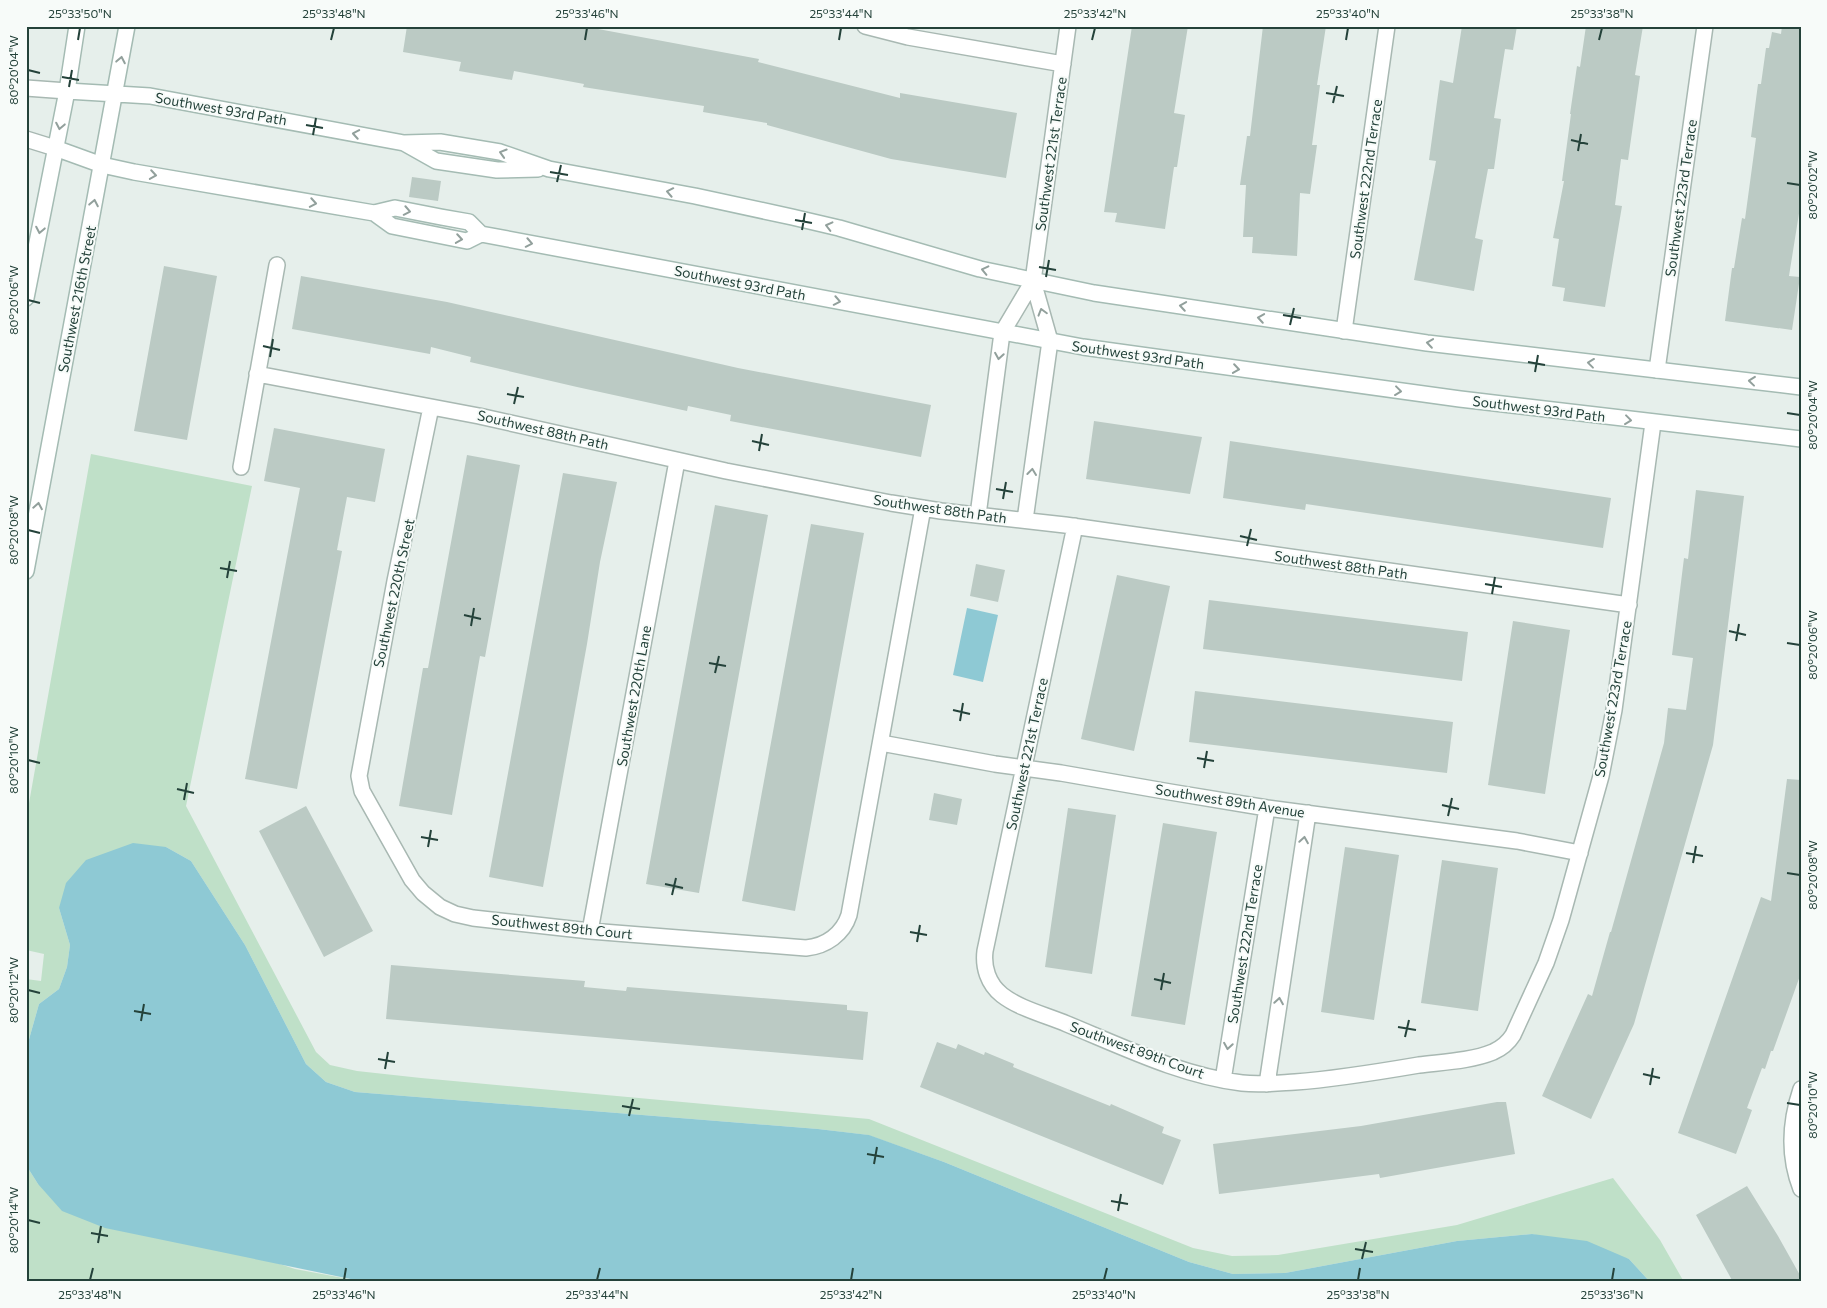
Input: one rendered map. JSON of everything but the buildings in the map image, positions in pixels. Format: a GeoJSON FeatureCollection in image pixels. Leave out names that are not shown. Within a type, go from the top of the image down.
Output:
{"type":"FeatureCollection","features":[{"type":"Feature","properties":{"kind":"street"},"geometry":{"type":"LineString","coordinates":[[26,298],[67,91],[77,26]]}},
{"type":"Feature","properties":{"kind":"street","name":"Southwest 216th Street"},"geometry":{"type":"LineString","coordinates":[[26,571],[127,26]]}},
{"type":"Feature","properties":{"kind":"street"},"geometry":{"type":"LineString","coordinates":[[865,26],[908,37],[1063,64]]}},
{"type":"Feature","properties":{"kind":"street","name":"Southwest 221st Terrace"},"geometry":{"type":"LineString","coordinates":[[978,515],[1002,333],[1033,281],[1068,26]]}},
{"type":"Feature","properties":{"kind":"street","name":"Southwest 222nd Terrace"},"geometry":{"type":"LineString","coordinates":[[1344,331],[1387,26]]}},
{"type":"Feature","properties":{"kind":"street","name":"Southwest 223rd Terrace"},"geometry":{"type":"LineString","coordinates":[[1657,370],[1705,26]]}},
{"type":"Feature","properties":{"kind":"street","name":"Southwest 93rd Path"},"geometry":{"type":"LineString","coordinates":[[26,88],[164,98],[404,143],[436,161],[497,170],[549,169],[696,196],[839,228],[980,269],[1094,293],[1437,344],[1801,387]]}},
{"type":"Feature","properties":{"kind":"street","name":"Southwest 93rd Path"},"geometry":{"type":"LineString","coordinates":[[26,138],[102,165],[374,213],[395,208],[469,222],[481,234],[1002,333],[1274,375],[1801,440]]}},
{"type":"Feature","properties":{"kind":"street"},"geometry":{"type":"LineString","coordinates":[[241,467],[277,265]]}},
{"type":"Feature","properties":{"kind":"street","name":"Southwest 221st Terrace"},"geometry":{"type":"LineString","coordinates":[[1025,520],[1050,341],[1033,281]]}},
{"type":"Feature","properties":{"kind":"street","name":"Southwest 88th Path"},"geometry":{"type":"LineString","coordinates":[[258,374],[560,433],[677,461],[815,489],[923,508],[1076,526],[1629,605]]}},
{"type":"Feature","properties":{"kind":"street","name":"Southwest 220th Street"},"geometry":{"type":"LineString","coordinates":[[359,781],[359,768],[431,407]]}},
{"type":"Feature","properties":{"kind":"street","name":"Southwest 223rd Terrace"},"geometry":{"type":"LineString","coordinates":[[1502,1047],[1509,1041],[1517,1029],[1546,963],[1580,853],[1607,747],[1629,605],[1653,423]]}},
{"type":"Feature","properties":{"kind":"street","name":"Southwest 220th Lane"},"geometry":{"type":"LineString","coordinates":[[590,931],[677,461]]}},
{"type":"Feature","properties":{"kind":"street"},"geometry":{"type":"LineString","coordinates":[[881,743],[923,508]]}},
{"type":"Feature","properties":{"kind":"street","name":"Southwest 221st Terrace"},"geometry":{"type":"LineString","coordinates":[[991,982],[985,968],[985,951],[1076,526]]}},
{"type":"Feature","properties":{"kind":"street","name":"Southwest 89th Court"},"geometry":{"type":"LineString","coordinates":[[359,781],[366,798],[408,875],[423,893],[440,907],[455,914],[474,918],[590,931],[806,948],[824,944],[835,936],[849,915],[881,743]]}},
{"type":"Feature","properties":{"kind":"street","name":"Southwest 89th Avenue"},"geometry":{"type":"LineString","coordinates":[[881,743],[1267,808],[1517,840],[1580,853]]}},
{"type":"Feature","properties":{"kind":"street","name":"Southwest 222nd Terrace"},"geometry":{"type":"LineString","coordinates":[[1222,1080],[1267,808]]}},
{"type":"Feature","properties":{"kind":"street"},"geometry":{"type":"LineString","coordinates":[[1266,1084],[1308,813]]}},
{"type":"Feature","properties":{"kind":"street","name":"Southwest 89th Court"},"geometry":{"type":"LineString","coordinates":[[991,982],[1001,994],[1019,1004],[1160,1061],[1222,1080],[1266,1084],[1331,1079],[1485,1054],[1502,1047]]}},
{"type":"Feature","properties":{"kind":"street"},"geometry":{"type":"LineString","coordinates":[[1801,1089],[1796,1102],[1796,1134],[1792,1154],[1801,1189]]}},
{"type":"Feature","properties":{"kind":"green space"},"geometry":{"type":"Polygon","coordinates":[[[91,454],[252,486],[186,806],[316,1052],[330,1065],[357,1071],[421,1078],[869,1119],[1193,1248],[1232,1256],[1278,1255],[1457,1225],[1613,1178],[1660,1240],[1684,1282],[1650,1282],[1629,1259],[1532,1234],[1457,1241],[1285,1273],[1233,1274],[1189,1262],[944,1162],[868,1135],[818,1129],[355,1092],[326,1082],[306,1064],[245,945],[191,861],[166,847],[59,908],[70,945],[67,967],[59,989],[39,1004],[26,1050],[26,979],[41,981],[44,954],[26,950],[26,820],[91,454]]]}},
{"type":"Feature","properties":{"kind":"green space"},"geometry":{"type":"Polygon","coordinates":[[[26,1165],[38,1184],[295,1269],[365,1282],[26,1282],[26,1165]]]}},
{"type":"Feature","properties":{"kind":"water"},"geometry":{"type":"Polygon","coordinates":[[[967,608],[998,615],[983,682],[953,675],[967,608]]]}},
{"type":"Feature","properties":{"kind":"water"},"geometry":{"type":"Polygon","coordinates":[[[133,843],[166,847],[191,861],[245,945],[306,1064],[326,1082],[355,1092],[818,1129],[869,1135],[944,1162],[1189,1262],[1233,1274],[1285,1273],[1457,1241],[1532,1234],[1587,1241],[1629,1259],[1650,1282],[365,1282],[105,1228],[62,1211],[38,1184],[26,1165],[26,1050],[39,1004],[59,989],[67,967],[70,945],[59,908],[66,883],[86,860],[133,843]]]}}]}
